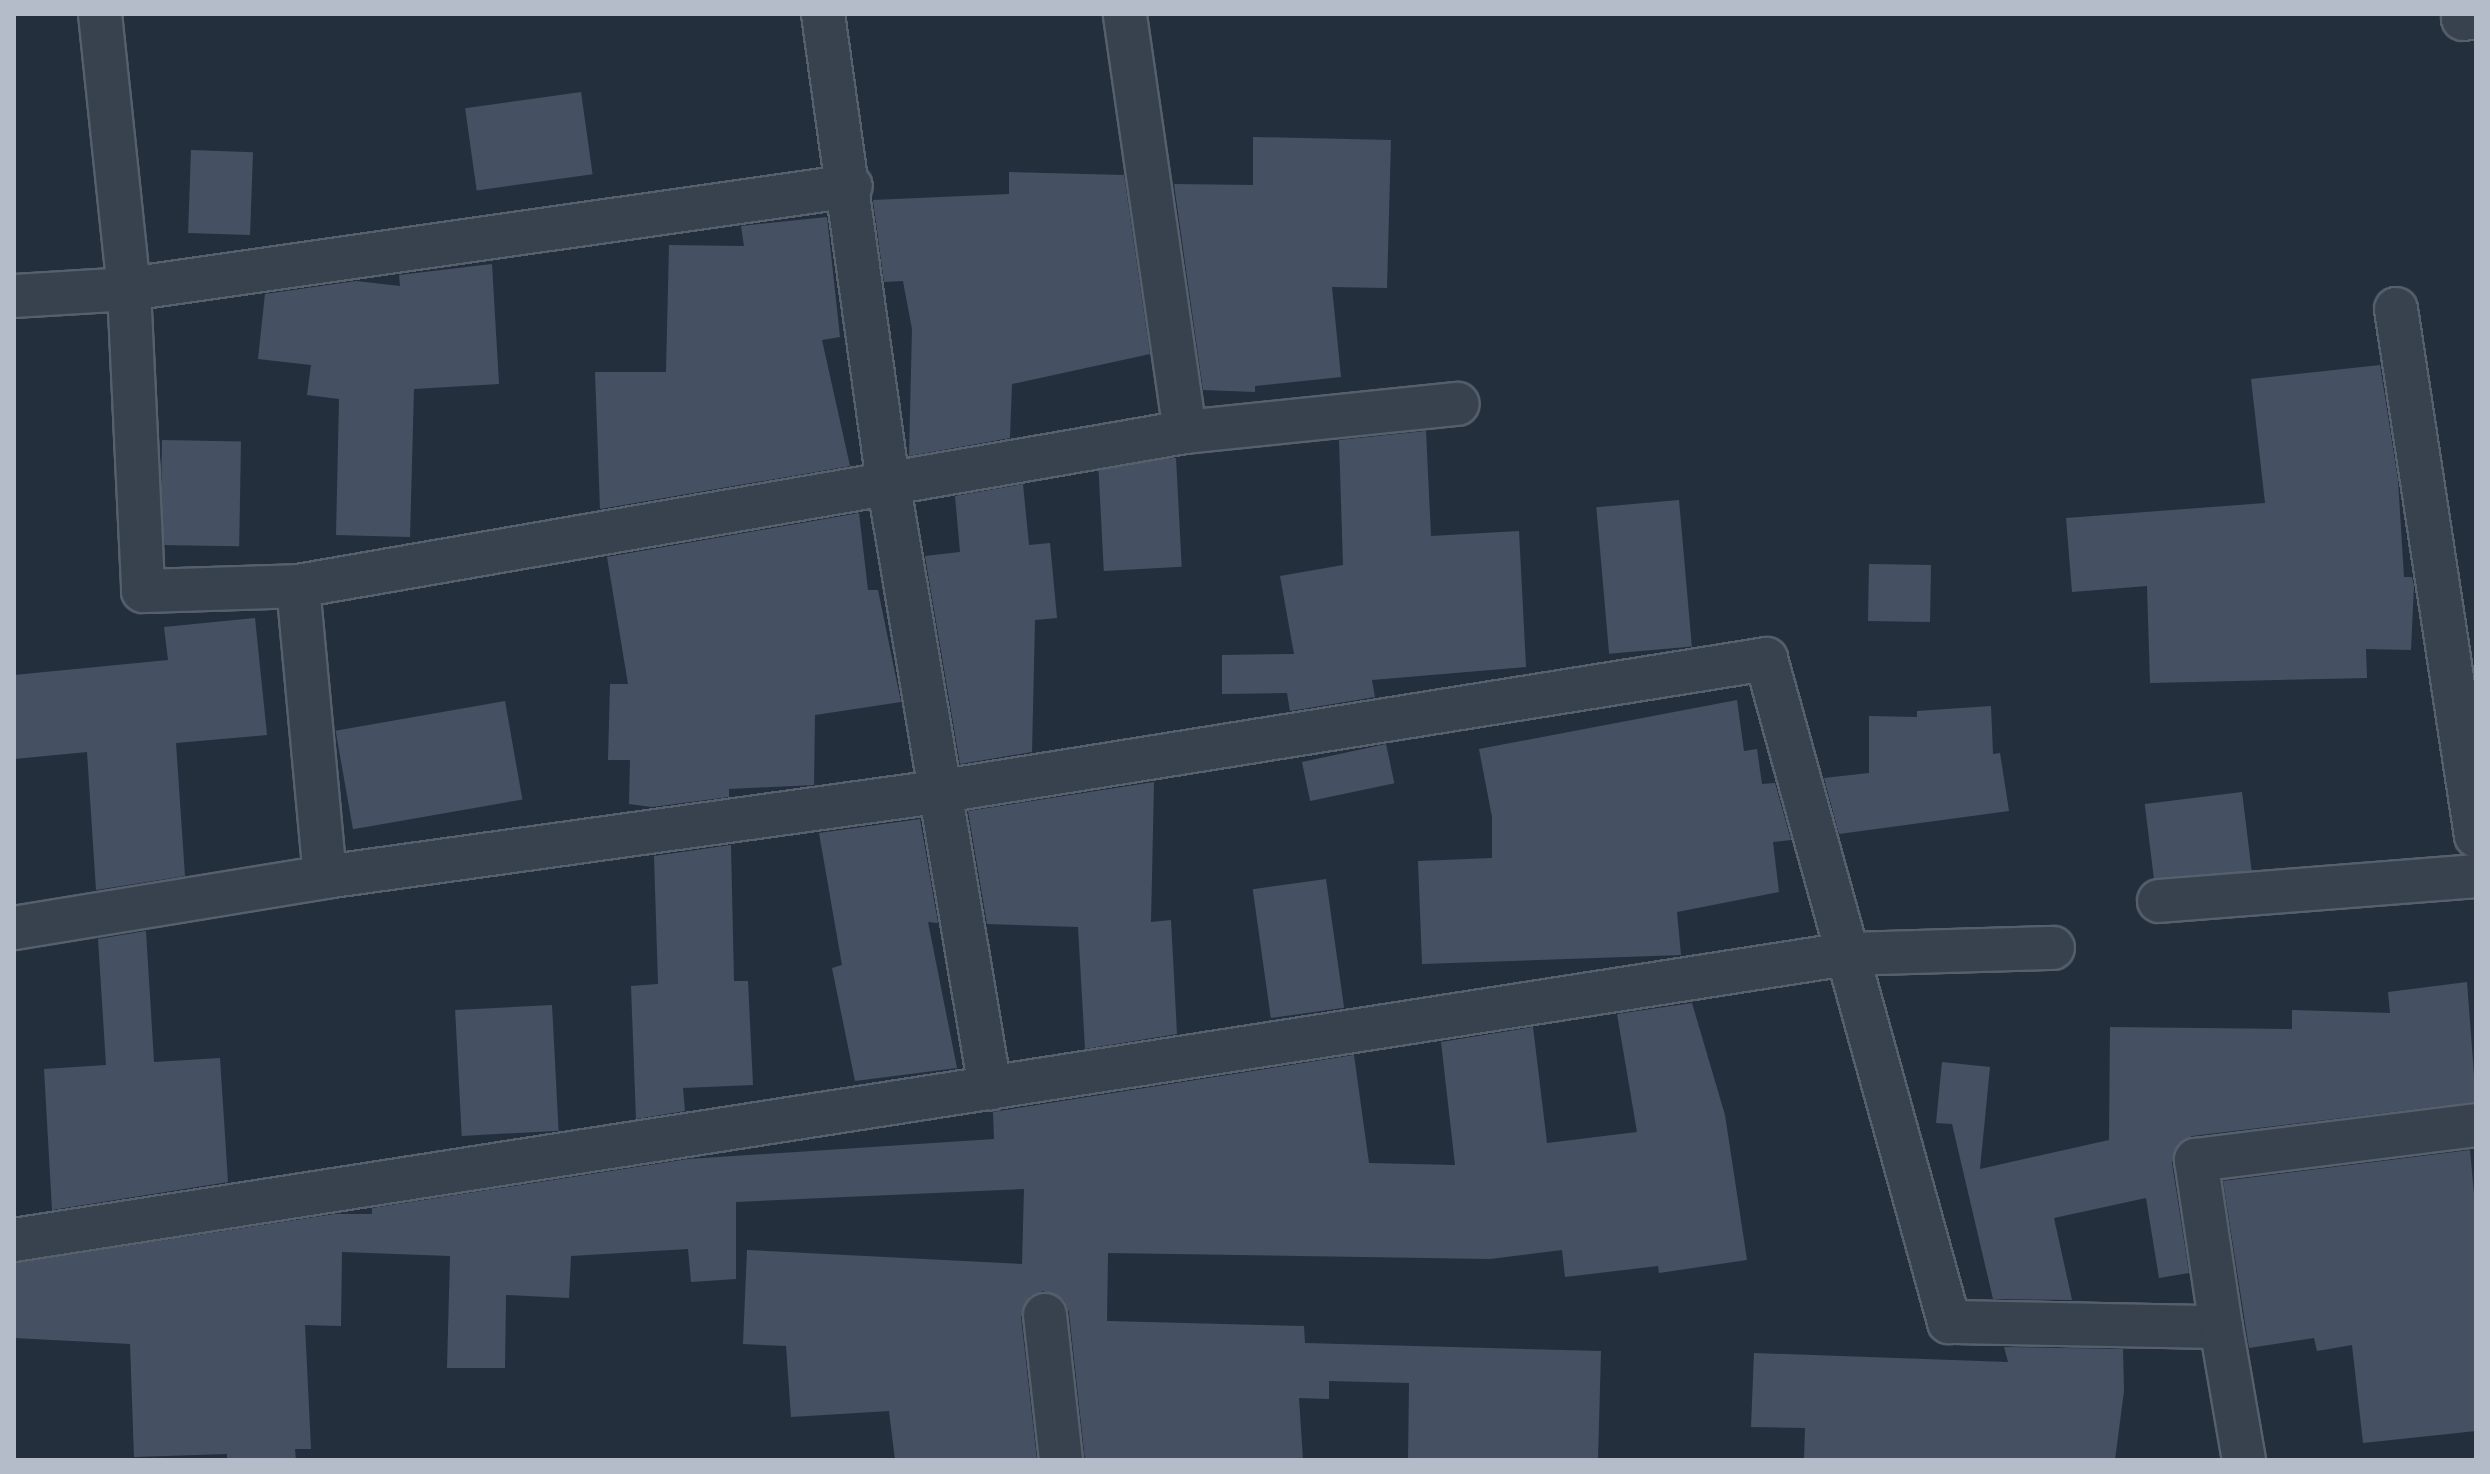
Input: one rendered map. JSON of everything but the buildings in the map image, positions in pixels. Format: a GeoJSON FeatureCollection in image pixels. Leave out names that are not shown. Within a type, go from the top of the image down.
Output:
{"type":"FeatureCollection","features":[{"type":"Feature","properties":{"kind":"street"},"geometry":{"type":"LineString","coordinates":[[100,14],[129,289],[143,591],[298,586],[888,481],[1185,432],[1458,404]]}},
{"type":"Feature","properties":{"kind":"street"},"geometry":{"type":"LineString","coordinates":[[823,14],[851,186],[888,481],[937,792],[990,1088]]}},
{"type":"Feature","properties":{"kind":"street"},"geometry":{"type":"LineString","coordinates":[[1125,14],[1185,432]]}},
{"type":"Feature","properties":{"kind":"street"},"geometry":{"type":"LineString","coordinates":[[14,296],[129,289],[851,186]]}},
{"type":"Feature","properties":{"kind":"street"},"geometry":{"type":"LineString","coordinates":[[2396,309],[2476,836]]}},
{"type":"Feature","properties":{"kind":"street"},"geometry":{"type":"LineString","coordinates":[[298,586],[325,877]]}},
{"type":"Feature","properties":{"kind":"street"},"geometry":{"type":"LineString","coordinates":[[14,928],[325,877],[937,792],[1766,659],[1949,1322],[2221,1327]]}},
{"type":"Feature","properties":{"kind":"street"},"geometry":{"type":"LineString","coordinates":[[2159,901],[2476,876]]}},
{"type":"Feature","properties":{"kind":"street"},"geometry":{"type":"LineString","coordinates":[[14,1240],[1847,954],[2053,948]]}},
{"type":"Feature","properties":{"kind":"street"},"geometry":{"type":"LineString","coordinates":[[2244,1460],[2196,1160],[2476,1125]]}},
{"type":"Feature","properties":{"kind":"street"},"geometry":{"type":"LineString","coordinates":[[1045,1315],[1061,1460]]}}]}
